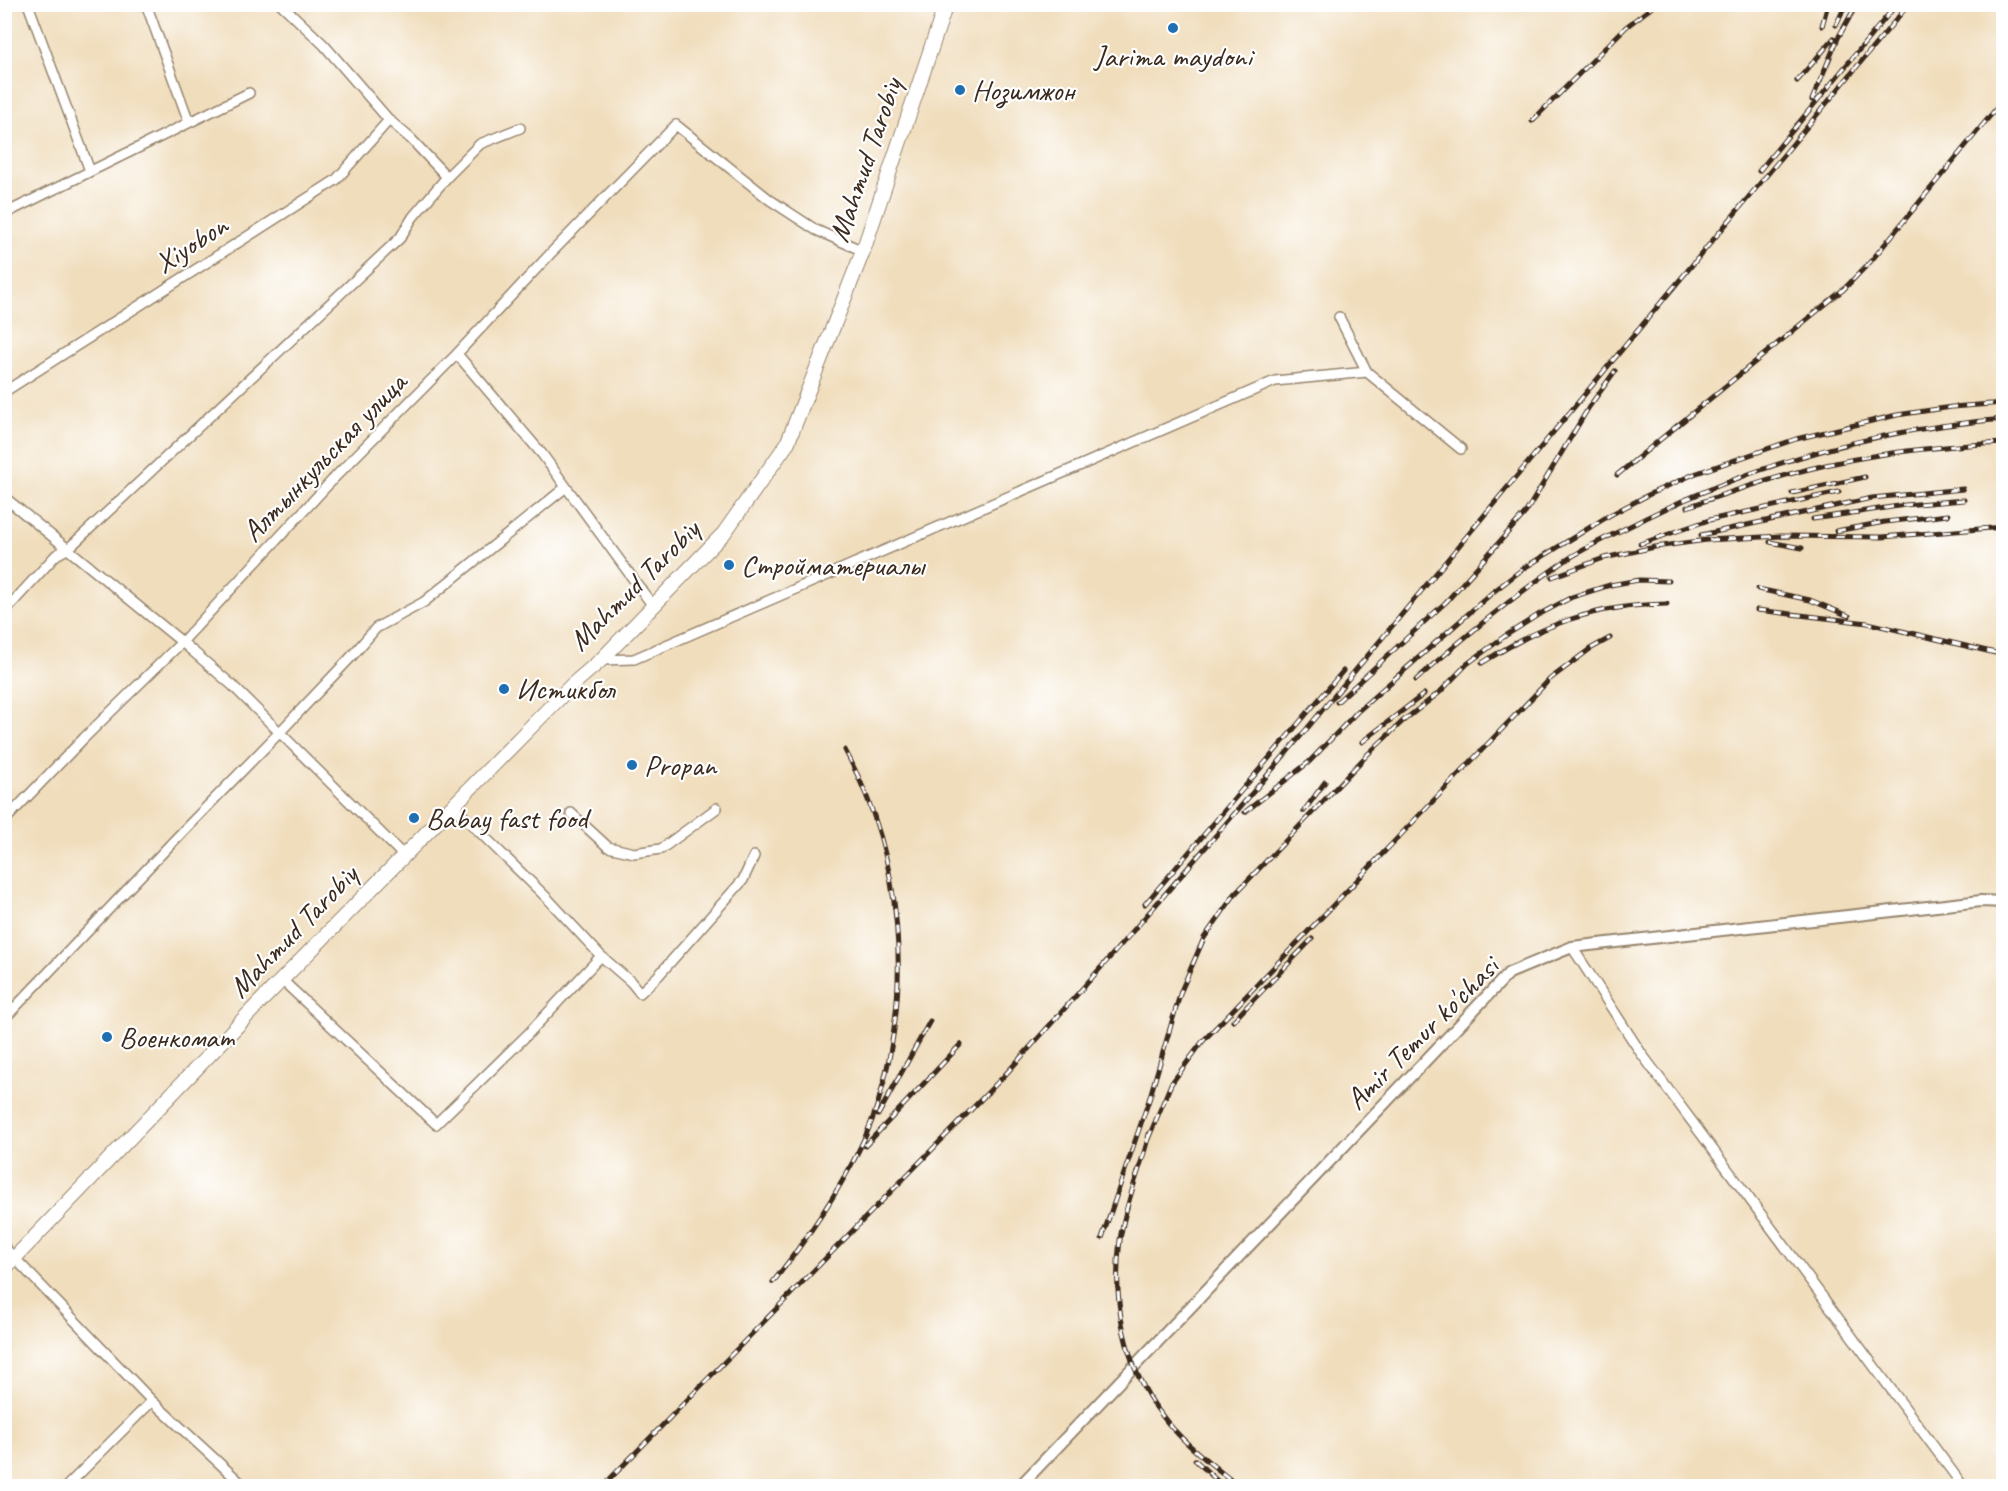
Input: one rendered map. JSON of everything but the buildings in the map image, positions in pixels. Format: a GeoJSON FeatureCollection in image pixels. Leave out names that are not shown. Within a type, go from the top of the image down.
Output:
{"type":"FeatureCollection","features":[{"type":"Feature","properties":{"kind":"main road","name":"Mahmud Tarobiy"},"geometry":{"type":"LineString","coordinates":[[4,1269],[259,1003],[572,686],[601,660],[724,533],[787,444],[863,251],[946,4]]}},
{"type":"Feature","properties":{"kind":"street"},"geometry":{"type":"LineString","coordinates":[[28,4],[90,171]]}},
{"type":"Feature","properties":{"kind":"street"},"geometry":{"type":"LineString","coordinates":[[146,4],[189,122]]}},
{"type":"Feature","properties":{"kind":"street"},"geometry":{"type":"LineString","coordinates":[[281,4],[324,45],[389,120],[411,139],[447,177]]}},
{"type":"Feature","properties":{"kind":"street"},"geometry":{"type":"LineString","coordinates":[[4,214],[249,93]]}},
{"type":"Feature","properties":{"kind":"street","name":"Xiyobon"},"geometry":{"type":"LineString","coordinates":[[4,392],[336,180],[389,120]]}},
{"type":"Feature","properties":{"kind":"street","name":"Алтынкульская улица"},"geometry":{"type":"LineString","coordinates":[[4,821],[182,642],[337,474],[457,354],[552,252],[676,125],[770,200],[816,230],[863,251]]}},
{"type":"Feature","properties":{"kind":"street"},"geometry":{"type":"LineString","coordinates":[[4,612],[56,555],[69,548],[400,238],[413,217],[447,177],[480,144],[520,128]]}},
{"type":"Feature","properties":{"kind":"street"},"geometry":{"type":"LineString","coordinates":[[1339,317],[1367,372],[1461,449]]}},
{"type":"Feature","properties":{"kind":"street"},"geometry":{"type":"LineString","coordinates":[[457,354],[542,454],[653,606]]}},
{"type":"Feature","properties":{"kind":"street"},"geometry":{"type":"LineString","coordinates":[[601,660],[634,659],[1275,381],[1367,372]]}},
{"type":"Feature","properties":{"kind":"street"},"geometry":{"type":"LineString","coordinates":[[4,1019],[279,733],[376,628],[424,602],[566,487]]}},
{"type":"Feature","properties":{"kind":"street"},"geometry":{"type":"LineString","coordinates":[[4,497],[69,548],[232,685],[404,856]]}},
{"type":"Feature","properties":{"kind":"street"},"geometry":{"type":"LineString","coordinates":[[453,806],[640,993],[658,976],[743,880],[754,856]]}},
{"type":"Feature","properties":{"kind":"street"},"geometry":{"type":"LineString","coordinates":[[571,813],[608,847],[634,853],[661,849],[717,808]]}},
{"type":"Feature","properties":{"kind":"street","name":"Amir Temur ko'chasi"},"geometry":{"type":"LineString","coordinates":[[1020,1486],[1509,973],[1572,947],[1981,901],[2004,902]]}},
{"type":"Feature","properties":{"kind":"street"},"geometry":{"type":"LineString","coordinates":[[1572,947],[1641,1053],[1963,1486]]}},
{"type":"Feature","properties":{"kind":"street"},"geometry":{"type":"LineString","coordinates":[[283,981],[436,1124],[528,1034],[601,956]]}},
{"type":"Feature","properties":{"kind":"street"},"geometry":{"type":"LineString","coordinates":[[4,1247],[152,1401],[244,1486]]}},
{"type":"Feature","properties":{"kind":"street"},"geometry":{"type":"LineString","coordinates":[[68,1486],[152,1401]]}},
{"type":"Feature","properties":{"kind":"railway"},"geometry":{"type":"LineString","coordinates":[[1532,121],[1626,27],[1656,4]]}},
{"type":"Feature","properties":{"kind":"railway"},"geometry":{"type":"LineString","coordinates":[[1822,26],[1828,4]]}},
{"type":"Feature","properties":{"kind":"railway"},"geometry":{"type":"LineString","coordinates":[[1836,25],[1846,4]]}},
{"type":"Feature","properties":{"kind":"railway"},"geometry":{"type":"LineString","coordinates":[[1812,100],[1838,38],[1857,4]]}},
{"type":"Feature","properties":{"kind":"railway"},"geometry":{"type":"LineString","coordinates":[[1759,171],[1897,4]]}},
{"type":"Feature","properties":{"kind":"railway"},"geometry":{"type":"LineString","coordinates":[[603,1486],[1004,1076],[1116,950],[1300,737],[1909,4]]}},
{"type":"Feature","properties":{"kind":"railway"},"geometry":{"type":"LineString","coordinates":[[1797,81],[1834,38]]}},
{"type":"Feature","properties":{"kind":"railway"},"geometry":{"type":"LineString","coordinates":[[1617,475],[1844,289],[1871,261],[2004,99]]}},
{"type":"Feature","properties":{"kind":"railway"},"geometry":{"type":"LineString","coordinates":[[1337,702],[1446,602],[1526,512],[1589,407],[1615,371]]}},
{"type":"Feature","properties":{"kind":"railway"},"geometry":{"type":"LineString","coordinates":[[1245,812],[1309,762],[1358,711],[1493,592],[1524,568],[1610,515],[1694,474],[1796,439],[1897,415],[1952,407],[2004,403]]}},
{"type":"Feature","properties":{"kind":"railway"},"geometry":{"type":"LineString","coordinates":[[1416,680],[1488,618],[1565,561],[1605,538],[1689,498],[1732,480],[1820,451],[1910,431],[2004,419]]}},
{"type":"Feature","properties":{"kind":"railway"},"geometry":{"type":"LineString","coordinates":[[1687,507],[1763,482],[1833,463],[1906,451],[2004,443]]}},
{"type":"Feature","properties":{"kind":"railway"},"geometry":{"type":"LineString","coordinates":[[1792,493],[1865,477]]}},
{"type":"Feature","properties":{"kind":"railway"},"geometry":{"type":"LineString","coordinates":[[1701,535],[1872,498],[1963,489]]}},
{"type":"Feature","properties":{"kind":"railway"},"geometry":{"type":"LineString","coordinates":[[1640,544],[1709,520],[1839,492]]}},
{"type":"Feature","properties":{"kind":"railway"},"geometry":{"type":"LineString","coordinates":[[1813,519],[1905,505],[1964,500]]}},
{"type":"Feature","properties":{"kind":"railway"},"geometry":{"type":"LineString","coordinates":[[1836,531],[1885,522],[1948,515]]}},
{"type":"Feature","properties":{"kind":"railway"},"geometry":{"type":"LineString","coordinates":[[1552,577],[1604,558],[1655,547],[1707,540],[1781,536],[1882,537],[2004,527]]}},
{"type":"Feature","properties":{"kind":"railway"},"geometry":{"type":"LineString","coordinates":[[1770,542],[1802,548]]}},
{"type":"Feature","properties":{"kind":"railway"},"geometry":{"type":"LineString","coordinates":[[1102,1238],[1149,1100],[1181,991],[1204,938],[1235,894],[1368,754],[1403,721],[1440,692],[1467,664],[1505,636],[1572,597],[1610,585],[1639,580],[1669,581]]}},
{"type":"Feature","properties":{"kind":"railway"},"geometry":{"type":"LineString","coordinates":[[1758,589],[1810,600],[1849,616]]}},
{"type":"Feature","properties":{"kind":"railway"},"geometry":{"type":"LineString","coordinates":[[1482,663],[1527,637],[1570,619],[1616,608],[1667,604]]}},
{"type":"Feature","properties":{"kind":"railway"},"geometry":{"type":"LineString","coordinates":[[1757,610],[1868,623],[2004,655]]}},
{"type":"Feature","properties":{"kind":"railway"},"geometry":{"type":"LineString","coordinates":[[1148,1139],[1171,1084],[1203,1041],[1550,679],[1590,649],[1610,638]]}},
{"type":"Feature","properties":{"kind":"railway"},"geometry":{"type":"LineString","coordinates":[[1145,904],[1343,671]]}},
{"type":"Feature","properties":{"kind":"railway"},"geometry":{"type":"LineString","coordinates":[[1362,742],[1424,694]]}},
{"type":"Feature","properties":{"kind":"railway"},"geometry":{"type":"LineString","coordinates":[[773,1282],[833,1197],[870,1126],[889,1059],[896,1014],[898,968],[896,923],[890,878],[880,834],[865,791],[845,750]]}},
{"type":"Feature","properties":{"kind":"railway"},"geometry":{"type":"LineString","coordinates":[[1304,811],[1325,782]]}},
{"type":"Feature","properties":{"kind":"railway"},"geometry":{"type":"LineString","coordinates":[[1233,1021],[1312,939]]}},
{"type":"Feature","properties":{"kind":"railway"},"geometry":{"type":"LineString","coordinates":[[878,1115],[930,1021]]}},
{"type":"Feature","properties":{"kind":"railway"},"geometry":{"type":"LineString","coordinates":[[865,1146],[961,1044]]}},
{"type":"Feature","properties":{"kind":"railway"},"geometry":{"type":"LineString","coordinates":[[1149,1134],[1120,1240],[1118,1285],[1124,1331],[1138,1375],[1161,1414],[1187,1443],[1238,1486]]}},
{"type":"Feature","properties":{"kind":"railway"},"geometry":{"type":"LineString","coordinates":[[1195,1460],[1223,1486]]}},
{"type":"Feature","properties":{"kind":"place","name":"Jarima maydoni"},"geometry":{"type":"Point","coordinates":[1173,28]}},
{"type":"Feature","properties":{"kind":"place","name":"Нозимжон"},"geometry":{"type":"Point","coordinates":[960,90]}},
{"type":"Feature","properties":{"kind":"place","name":"Стройматериалы"},"geometry":{"type":"Point","coordinates":[729,565]}},
{"type":"Feature","properties":{"kind":"place","name":"Истикбол"},"geometry":{"type":"Point","coordinates":[504,689]}},
{"type":"Feature","properties":{"kind":"place","name":"Propan"},"geometry":{"type":"Point","coordinates":[632,765]}},
{"type":"Feature","properties":{"kind":"place","name":"Babay fast food"},"geometry":{"type":"Point","coordinates":[414,818]}},
{"type":"Feature","properties":{"kind":"place","name":"Военкомат"},"geometry":{"type":"Point","coordinates":[107,1037]}}]}
